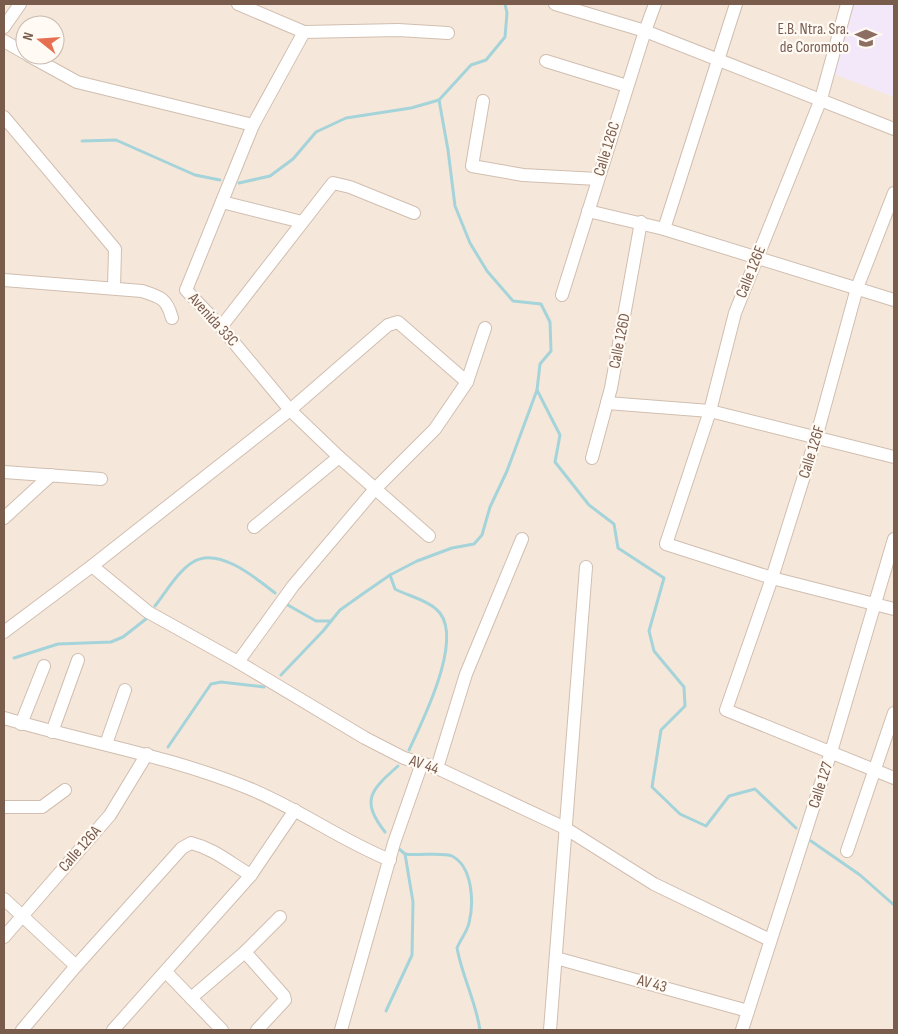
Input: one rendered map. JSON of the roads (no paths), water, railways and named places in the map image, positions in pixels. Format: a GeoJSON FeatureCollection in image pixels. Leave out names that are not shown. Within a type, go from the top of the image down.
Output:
{"type":"FeatureCollection","features":[{"type":"Feature","properties":{"kind":"street"},"geometry":{"type":"LineString","coordinates":[[4,27],[20,4]]}},
{"type":"Feature","properties":{"kind":"street"},"geometry":{"type":"LineString","coordinates":[[238,4],[304,32],[398,30],[448,33]]}},
{"type":"Feature","properties":{"kind":"street"},"geometry":{"type":"LineString","coordinates":[[554,4],[645,31],[894,129]]}},
{"type":"Feature","properties":{"kind":"street","name":"Calle 126C"},"geometry":{"type":"LineString","coordinates":[[562,295],[627,86],[655,4]]}},
{"type":"Feature","properties":{"kind":"street"},"geometry":{"type":"LineString","coordinates":[[664,229],[736,4]]}},
{"type":"Feature","properties":{"kind":"street","name":"Calle 126E"},"geometry":{"type":"LineString","coordinates":[[772,578],[666,544],[710,411],[735,313],[821,99],[847,4]]}},
{"type":"Feature","properties":{"kind":"street","name":"Avenida 33C"},"geometry":{"type":"LineString","coordinates":[[304,32],[253,125],[186,290],[221,327],[290,410],[338,457],[430,536]]}},
{"type":"Feature","properties":{"kind":"street"},"geometry":{"type":"LineString","coordinates":[[4,41],[15,47]]}},
{"type":"Feature","properties":{"kind":"street"},"geometry":{"type":"LineString","coordinates":[[546,61],[627,86]]}},
{"type":"Feature","properties":{"kind":"street"},"geometry":{"type":"LineString","coordinates":[[46,65],[77,82],[253,125]]}},
{"type":"Feature","properties":{"kind":"street"},"geometry":{"type":"LineString","coordinates":[[483,101],[472,166],[523,175],[598,179]]}},
{"type":"Feature","properties":{"kind":"street"},"geometry":{"type":"LineString","coordinates":[[4,117],[115,249],[114,288]]}},
{"type":"Feature","properties":{"kind":"street"},"geometry":{"type":"LineString","coordinates":[[221,327],[333,182],[414,213]]}},
{"type":"Feature","properties":{"kind":"street","name":"Calle 126F"},"geometry":{"type":"LineString","coordinates":[[831,752],[726,710],[772,578],[816,438],[857,288],[894,193]]}},
{"type":"Feature","properties":{"kind":"street"},"geometry":{"type":"LineString","coordinates":[[222,202],[302,222]]}},
{"type":"Feature","properties":{"kind":"street"},"geometry":{"type":"LineString","coordinates":[[588,211],[641,222],[894,300]]}},
{"type":"Feature","properties":{"kind":"street","name":"Calle 126D"},"geometry":{"type":"LineString","coordinates":[[592,458],[607,403],[641,222]]}},
{"type":"Feature","properties":{"kind":"street"},"geometry":{"type":"LineString","coordinates":[[4,280],[142,291],[157,296],[168,305],[172,318]]}},
{"type":"Feature","properties":{"kind":"street"},"geometry":{"type":"LineString","coordinates":[[4,632],[92,566],[290,410],[388,325],[398,322],[467,382]]}},
{"type":"Feature","properties":{"kind":"street"},"geometry":{"type":"LineString","coordinates":[[238,662],[293,586],[375,489],[435,429],[467,382],[485,328]]}},
{"type":"Feature","properties":{"kind":"street"},"geometry":{"type":"LineString","coordinates":[[607,403],[710,411],[894,457]]}},
{"type":"Feature","properties":{"kind":"street"},"geometry":{"type":"LineString","coordinates":[[254,527],[338,457]]}},
{"type":"Feature","properties":{"kind":"street"},"geometry":{"type":"LineString","coordinates":[[4,472],[101,479]]}},
{"type":"Feature","properties":{"kind":"street"},"geometry":{"type":"LineString","coordinates":[[4,518],[51,475]]}},
{"type":"Feature","properties":{"kind":"street"},"geometry":{"type":"LineString","coordinates":[[437,768],[466,674],[522,539]]}},
{"type":"Feature","properties":{"kind":"street","name":"Calle 127"},"geometry":{"type":"LineString","coordinates":[[742,1030],[831,752],[894,539]]}},
{"type":"Feature","properties":{"kind":"street","name":"AV 44"},"geometry":{"type":"LineString","coordinates":[[92,566],[148,612],[238,662],[366,738],[404,758],[437,768],[565,828],[654,884],[770,940]]}},
{"type":"Feature","properties":{"kind":"street"},"geometry":{"type":"LineString","coordinates":[[550,1030],[586,567]]}},
{"type":"Feature","properties":{"kind":"street"},"geometry":{"type":"LineString","coordinates":[[772,578],[894,609]]}},
{"type":"Feature","properties":{"kind":"street"},"geometry":{"type":"LineString","coordinates":[[52,732],[78,660]]}},
{"type":"Feature","properties":{"kind":"street"},"geometry":{"type":"LineString","coordinates":[[21,724],[44,666]]}},
{"type":"Feature","properties":{"kind":"street"},"geometry":{"type":"LineString","coordinates":[[106,744],[125,690]]}},
{"type":"Feature","properties":{"kind":"street"},"geometry":{"type":"LineString","coordinates":[[847,851],[894,713]]}},
{"type":"Feature","properties":{"kind":"street"},"geometry":{"type":"LineString","coordinates":[[4,718],[52,732],[147,754],[215,775],[251,789],[295,810],[357,847],[390,860]]}},
{"type":"Feature","properties":{"kind":"street"},"geometry":{"type":"LineString","coordinates":[[831,752],[894,778]]}},
{"type":"Feature","properties":{"kind":"street","name":"Calle 126A"},"geometry":{"type":"LineString","coordinates":[[4,937],[110,815],[147,754]]}},
{"type":"Feature","properties":{"kind":"street"},"geometry":{"type":"LineString","coordinates":[[341,1030],[390,860],[422,763]]}},
{"type":"Feature","properties":{"kind":"street"},"geometry":{"type":"LineString","coordinates":[[4,807],[42,807],[65,790]]}},
{"type":"Feature","properties":{"kind":"street"},"geometry":{"type":"LineString","coordinates":[[113,1030],[252,875],[295,810]]}},
{"type":"Feature","properties":{"kind":"street"},"geometry":{"type":"LineString","coordinates":[[22,1030],[76,966],[182,848],[191,843],[227,858],[252,875]]}},
{"type":"Feature","properties":{"kind":"street"},"geometry":{"type":"LineString","coordinates":[[4,899],[76,966]]}},
{"type":"Feature","properties":{"kind":"street"},"geometry":{"type":"LineString","coordinates":[[191,998],[245,952],[280,917]]}},
{"type":"Feature","properties":{"kind":"street"},"geometry":{"type":"LineString","coordinates":[[245,952],[284,996],[284,1000],[257,1030]]}},
{"type":"Feature","properties":{"kind":"street","name":"AV 43"},"geometry":{"type":"LineString","coordinates":[[556,958],[748,1011]]}},
{"type":"Feature","properties":{"kind":"street"},"geometry":{"type":"LineString","coordinates":[[166,972],[222,1030]]}},
{"type":"Feature","properties":{"kind":"waterway"},"geometry":{"type":"LineString","coordinates":[[281,675],[323,631],[340,610],[364,593],[390,575],[417,561],[452,548],[474,544],[482,535],[490,507],[507,471],[537,390],[540,364],[551,351],[550,322],[541,304],[513,301],[487,271],[470,243],[455,206],[439,100],[471,65],[486,60],[505,37],[507,13],[505,4]]}},
{"type":"Feature","properties":{"kind":"waterway"},"geometry":{"type":"LineString","coordinates":[[239,183],[270,176],[293,159],[316,132],[346,118],[411,108],[439,100]]}},
{"type":"Feature","properties":{"kind":"waterway"},"geometry":{"type":"LineString","coordinates":[[82,141],[116,140],[195,175],[220,180]]}},
{"type":"Feature","properties":{"kind":"waterway"},"geometry":{"type":"LineString","coordinates":[[537,390],[560,435],[555,462],[589,505],[614,524],[618,548],[664,578],[649,631],[654,651],[684,687],[685,706],[661,730],[652,787],[680,814],[706,826],[729,796],[755,789],[796,828]]}},
{"type":"Feature","properties":{"kind":"waterway"},"geometry":{"type":"LineString","coordinates":[[155,606],[182,571],[193,562],[203,558],[214,558],[236,566],[275,593]]}},
{"type":"Feature","properties":{"kind":"waterway"},"geometry":{"type":"LineString","coordinates":[[390,575],[395,589],[422,600],[436,609],[444,621],[447,638],[445,657],[439,678],[409,750]]}},
{"type":"Feature","properties":{"kind":"waterway"},"geometry":{"type":"LineString","coordinates":[[286,604],[316,621],[331,621]]}},
{"type":"Feature","properties":{"kind":"waterway"},"geometry":{"type":"LineString","coordinates":[[14,658],[58,644],[111,642],[123,637],[146,619]]}},
{"type":"Feature","properties":{"kind":"waterway"},"geometry":{"type":"LineString","coordinates":[[168,747],[211,684],[221,682],[264,687]]}},
{"type":"Feature","properties":{"kind":"waterway"},"geometry":{"type":"LineString","coordinates":[[385,832],[373,812],[372,796],[381,782],[398,766]]}},
{"type":"Feature","properties":{"kind":"waterway"},"geometry":{"type":"LineString","coordinates":[[811,841],[860,875],[894,905]]}},
{"type":"Feature","properties":{"kind":"waterway"},"geometry":{"type":"LineString","coordinates":[[398,848],[405,854],[443,854],[452,856],[464,868],[470,886],[471,915],[468,926],[457,948],[480,1030]]}},
{"type":"Feature","properties":{"kind":"waterway"},"geometry":{"type":"LineString","coordinates":[[386,1011],[412,955],[413,902],[405,854]]}},
{"type":"Feature","properties":{"kind":"place","name":"E.B. Ntra. Sra. de Coromoto"},"geometry":{"type":"Point","coordinates":[866,38]}}]}
